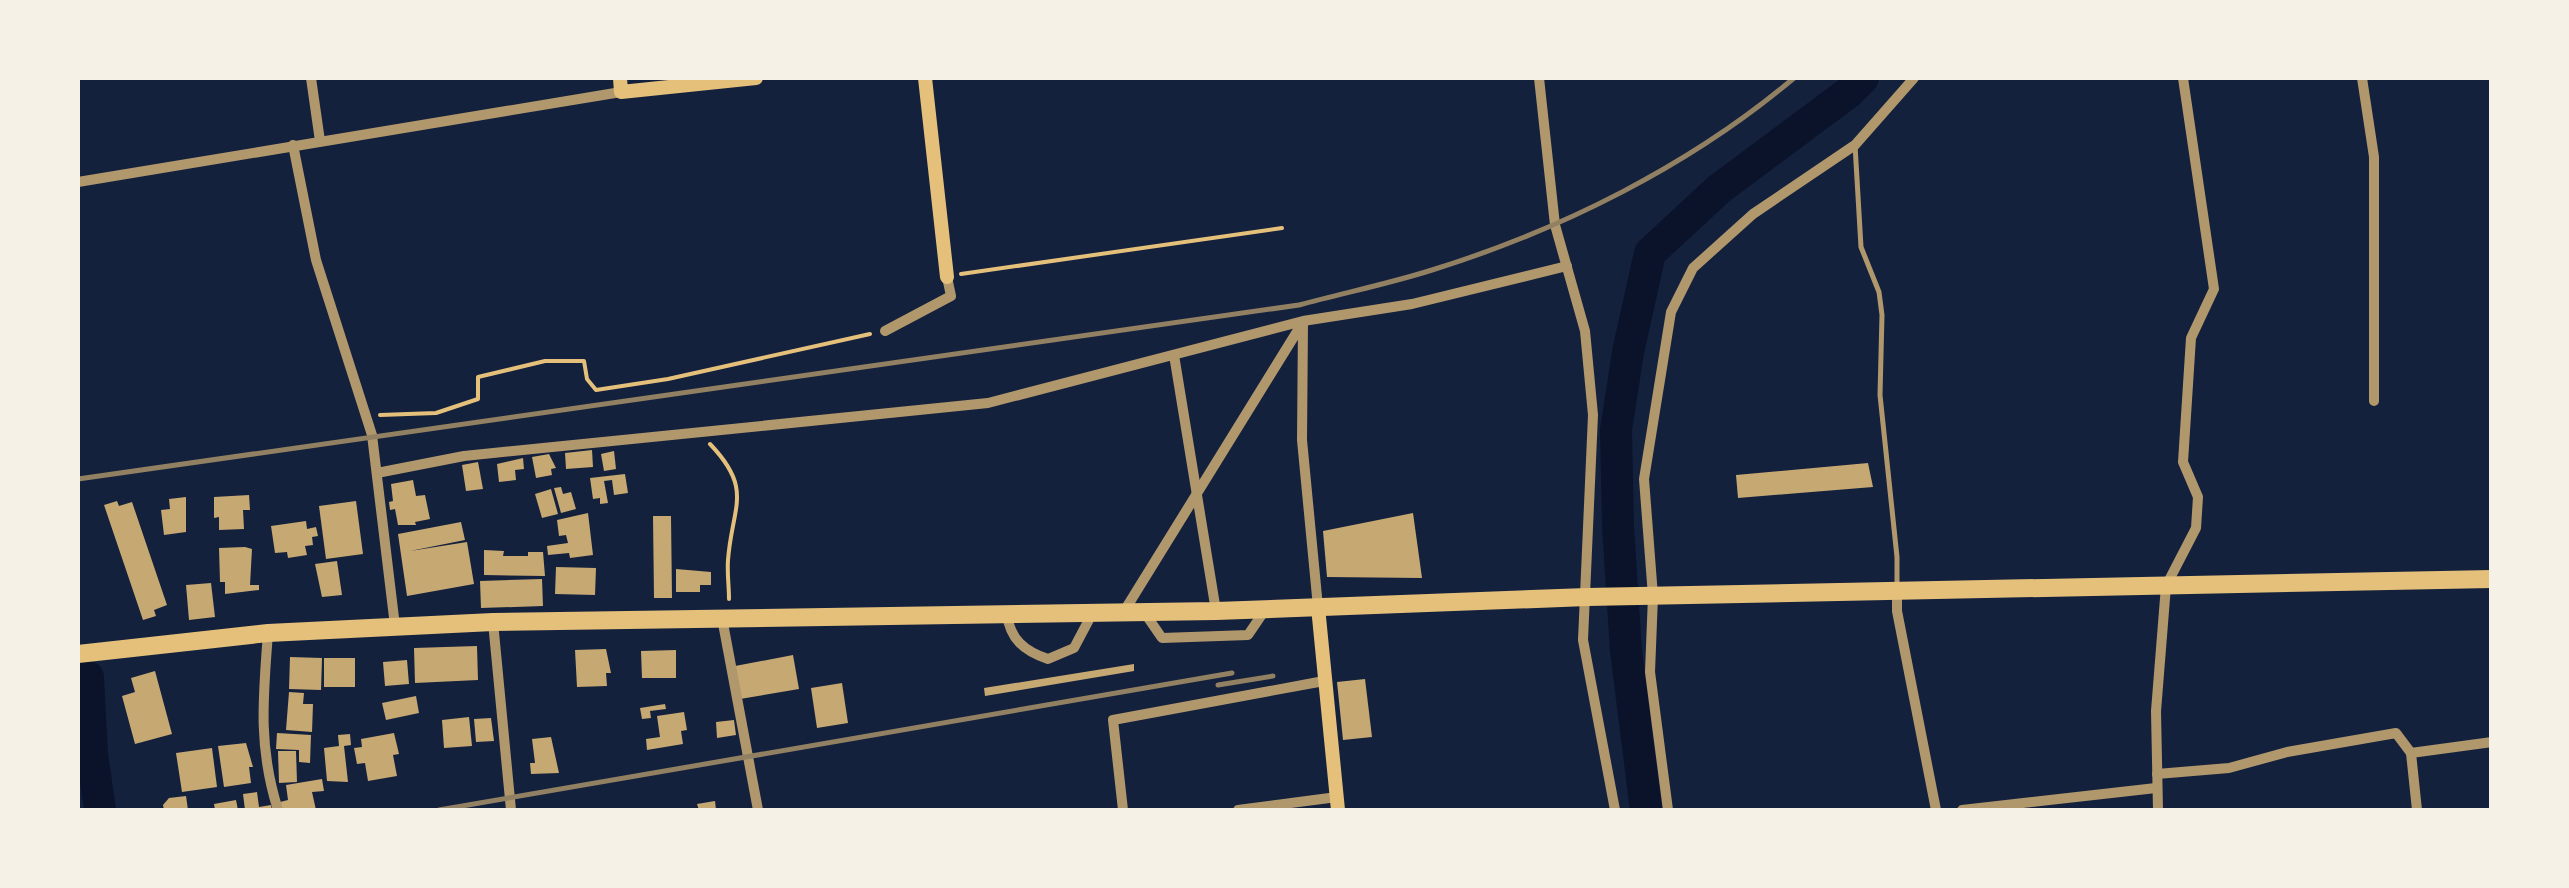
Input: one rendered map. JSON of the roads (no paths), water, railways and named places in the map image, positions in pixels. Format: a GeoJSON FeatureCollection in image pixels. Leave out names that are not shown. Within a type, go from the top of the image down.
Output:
{"type":"FeatureCollection","features":[{"type":"Feature","properties":{"kind":"highway"},"geometry":{"type":"LineString","coordinates":[[78,654],[268,634],[492,622],[1092,614],[1594,597],[2492,579]]}},
{"type":"Feature","properties":{"kind":"main road"},"geometry":{"type":"LineString","coordinates":[[620,85],[756,78]]}},
{"type":"Feature","properties":{"kind":"main road"},"geometry":{"type":"LineString","coordinates":[[924,78],[946,276]]}},
{"type":"Feature","properties":{"kind":"main road"},"geometry":{"type":"LineString","coordinates":[[1318,608],[1338,804]]}},
{"type":"Feature","properties":{"kind":"street"},"geometry":{"type":"LineString","coordinates":[[311,78],[320,140]]}},
{"type":"Feature","properties":{"kind":"street"},"geometry":{"type":"LineString","coordinates":[[1539,78],[1555,225],[1585,331],[1593,415],[1588,488],[1594,597],[1583,640],[1615,810]]}},
{"type":"Feature","properties":{"kind":"street"},"geometry":{"type":"LineString","coordinates":[[1668,810],[1650,672],[1644,479],[1671,312],[1693,268],[1753,214],[1855,146],[1914,78]]}},
{"type":"Feature","properties":{"kind":"street"},"geometry":{"type":"LineString","coordinates":[[2158,810],[2156,711],[2166,586],[2196,528],[2198,497],[2183,462],[2191,338],[2214,289],[2184,78]]}},
{"type":"Feature","properties":{"kind":"street"},"geometry":{"type":"LineString","coordinates":[[2362,78],[2374,157],[2374,401]]}},
{"type":"Feature","properties":{"kind":"street"},"geometry":{"type":"LineString","coordinates":[[78,182],[620,85]]}},
{"type":"Feature","properties":{"kind":"street"},"geometry":{"type":"LineString","coordinates":[[293,145],[316,260],[365,416],[377,472],[395,626]]}},
{"type":"Feature","properties":{"kind":"street"},"geometry":{"type":"LineString","coordinates":[[377,472],[464,456],[988,403],[1303,321],[1412,304],[1568,266]]}},
{"type":"Feature","properties":{"kind":"street"},"geometry":{"type":"LineString","coordinates":[[884,331],[950,296],[946,276]]}},
{"type":"Feature","properties":{"kind":"street"},"geometry":{"type":"LineString","coordinates":[[1123,613],[1303,321]]}},
{"type":"Feature","properties":{"kind":"street"},"geometry":{"type":"LineString","coordinates":[[1303,321],[1302,440],[1318,608]]}},
{"type":"Feature","properties":{"kind":"street"},"geometry":{"type":"LineString","coordinates":[[1174,355],[1216,611]]}},
{"type":"Feature","properties":{"kind":"street"},"geometry":{"type":"LineString","coordinates":[[1897,591],[1897,611],[1936,810]]}},
{"type":"Feature","properties":{"kind":"street"},"geometry":{"type":"LineString","coordinates":[[1144,612],[1162,638],[1248,635],[1264,610]]}},
{"type":"Feature","properties":{"kind":"street"},"geometry":{"type":"LineString","coordinates":[[1007,614],[1008,624],[1026,652],[1048,659],[1074,648],[1092,614]]}},
{"type":"Feature","properties":{"kind":"street"},"geometry":{"type":"LineString","coordinates":[[722,618],[758,810]]}},
{"type":"Feature","properties":{"kind":"street"},"geometry":{"type":"LineString","coordinates":[[492,622],[512,810]]}},
{"type":"Feature","properties":{"kind":"street"},"geometry":{"type":"LineString","coordinates":[[268,634],[261,722],[269,784],[278,810]]}},
{"type":"Feature","properties":{"kind":"street"},"geometry":{"type":"LineString","coordinates":[[1123,810],[1113,720],[1324,680]]}},
{"type":"Feature","properties":{"kind":"street"},"geometry":{"type":"LineString","coordinates":[[2157,774],[2228,768],[2287,752],[2396,734],[2411,754],[2417,810]]}},
{"type":"Feature","properties":{"kind":"street"},"geometry":{"type":"LineString","coordinates":[[2411,754],[2492,742]]}},
{"type":"Feature","properties":{"kind":"street"},"geometry":{"type":"LineString","coordinates":[[1962,810],[2156,788]]}},
{"type":"Feature","properties":{"kind":"street"},"geometry":{"type":"LineString","coordinates":[[1238,810],[1338,804]]}},
{"type":"Feature","properties":{"kind":"lane"},"geometry":{"type":"LineString","coordinates":[[1855,146],[1861,247],[1879,292],[1882,315],[1880,394],[1897,556],[1897,591]]}},
{"type":"Feature","properties":{"kind":"waterway"},"geometry":{"type":"LineString","coordinates":[[1646,810],[1626,651],[1616,430],[1650,253],[1719,189],[1863,78]]}},
{"type":"Feature","properties":{"kind":"waterway"},"geometry":{"type":"LineString","coordinates":[[88,677],[100,810]]}},
{"type":"Feature","properties":{"kind":"railway"},"geometry":{"type":"LineString","coordinates":[[78,479],[1299,305],[1432,270],[1576,215],[1712,139],[1794,78]]}},
{"type":"Feature","properties":{"kind":"railway"},"geometry":{"type":"LineString","coordinates":[[439,810],[1232,673]]}},
{"type":"Feature","properties":{"kind":"railway"},"geometry":{"type":"LineString","coordinates":[[1218,685],[1273,676]]}}]}
